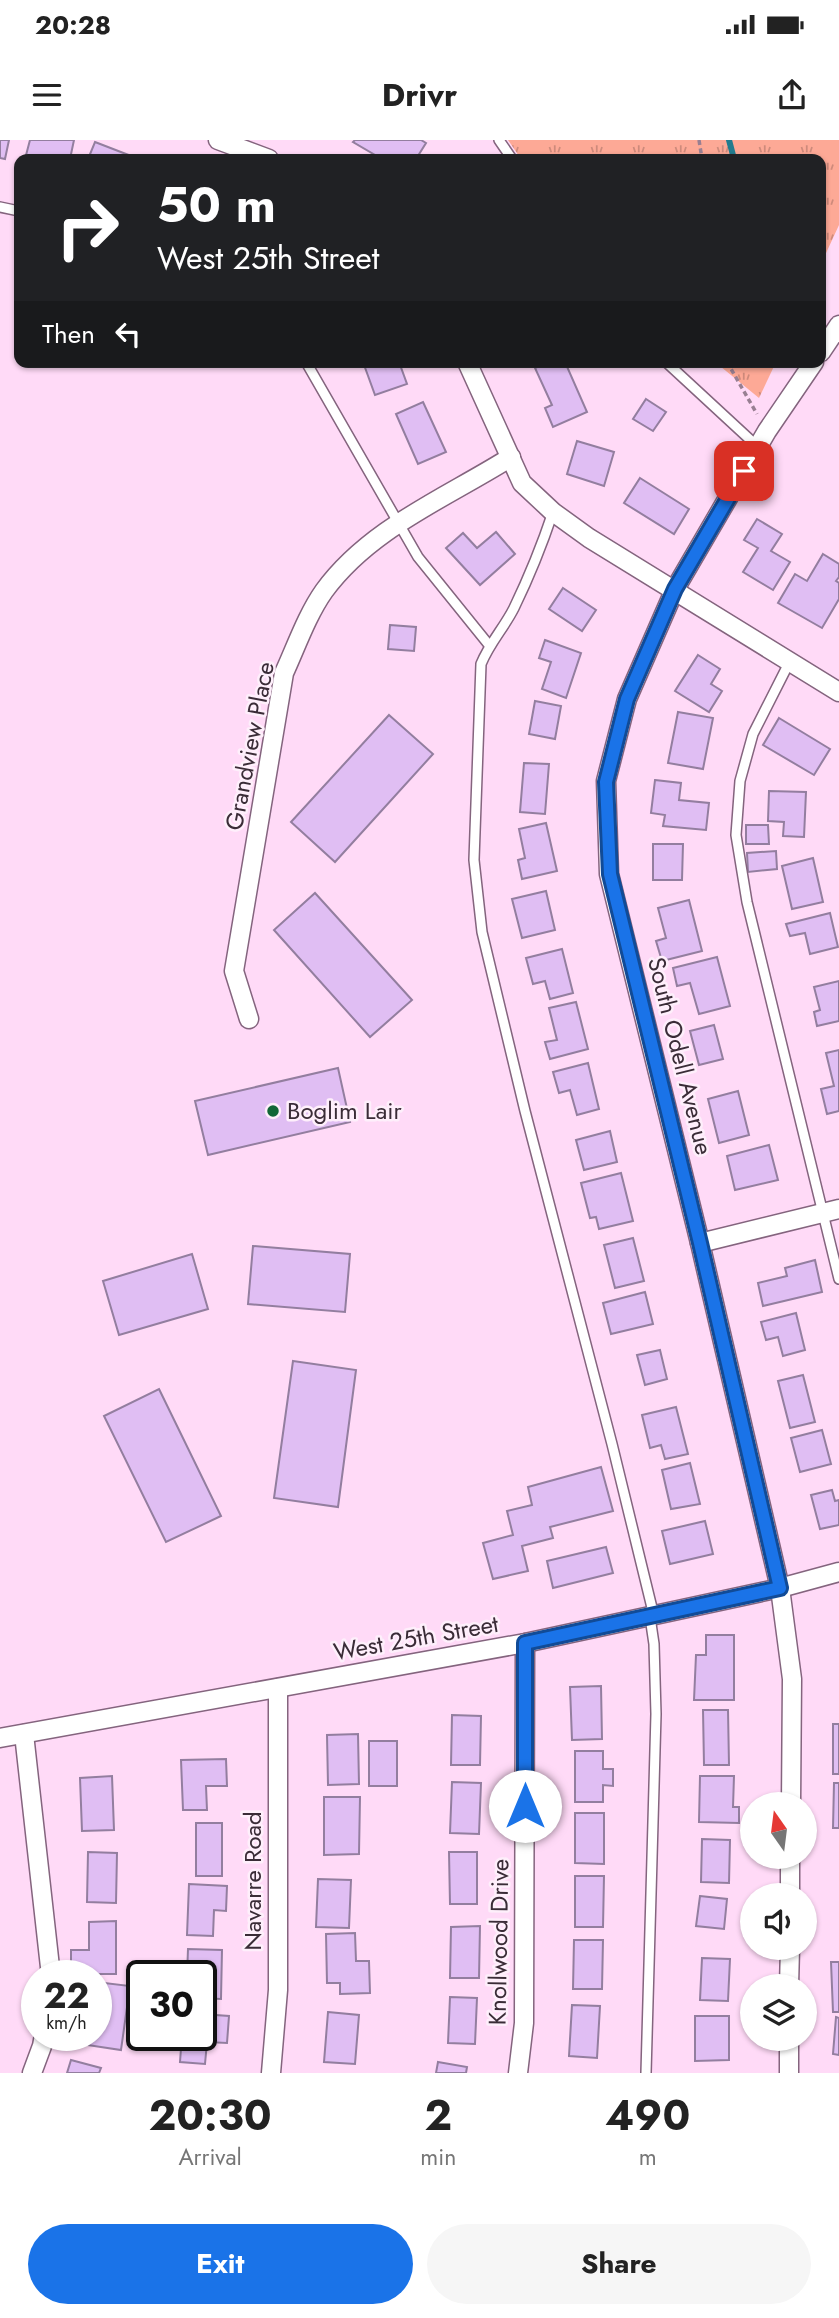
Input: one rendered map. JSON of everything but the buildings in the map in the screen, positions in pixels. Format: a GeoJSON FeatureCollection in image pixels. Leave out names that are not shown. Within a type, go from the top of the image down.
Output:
{"type":"FeatureCollection","features":[{"type":"Feature","properties":{"kind":"street"},"geometry":{"type":"LineString","coordinates":[[218,140],[256,154]]}},
{"type":"Feature","properties":{"kind":"street"},"geometry":{"type":"LineString","coordinates":[[826,344],[839,325]]}},
{"type":"Feature","properties":{"kind":"street"},"geometry":{"type":"LineString","coordinates":[[470,368],[522,483],[553,512],[589,538],[839,692]]}},
{"type":"Feature","properties":{"kind":"street","name":"South Odell Avenue"},"geometry":{"type":"LineString","coordinates":[[791,1792],[792,1679],[780,1588],[610,874],[606,782],[627,699],[675,589],[767,431],[810,368]]}},
{"type":"Feature","properties":{"kind":"street","name":"Grandview Place"},"geometry":{"type":"LineString","coordinates":[[249,1019],[234,971],[284,673],[323,593],[349,562],[399,522],[511,457]]}},
{"type":"Feature","properties":{"kind":"street"},"geometry":{"type":"LineString","coordinates":[[700,1243],[831,1211]]}},
{"type":"Feature","properties":{"kind":"street","name":"West 25th Street"},"geometry":{"type":"LineString","coordinates":[[0,1738],[525,1643],[780,1588],[839,1572]]}},
{"type":"Feature","properties":{"kind":"street","name":"Knollwood Drive"},"geometry":{"type":"LineString","coordinates":[[518,2073],[524,2023],[525,1643]]}},
{"type":"Feature","properties":{"kind":"street","name":"Navarre Road"},"geometry":{"type":"LineString","coordinates":[[271,2073],[278,1990],[278,1688]]}},
{"type":"Feature","properties":{"kind":"street"},"geometry":{"type":"LineString","coordinates":[[24,1734],[49,1960]]}},
{"type":"Feature","properties":{"kind":"street"},"geometry":{"type":"LineString","coordinates":[[32,2073],[40,2051]]}},
{"type":"Feature","properties":{"kind":"street"},"geometry":{"type":"LineString","coordinates":[[789,2051],[789,2073]]}},
{"type":"Feature","properties":{"kind":"lane"},"geometry":{"type":"LineString","coordinates":[[309,368],[418,557],[489,645]]}},
{"type":"Feature","properties":{"kind":"lane"},"geometry":{"type":"LineString","coordinates":[[672,368],[758,447]]}},
{"type":"Feature","properties":{"kind":"lane"},"geometry":{"type":"LineString","coordinates":[[553,512],[538,554],[512,611],[489,645],[481,664],[474,860],[482,932],[525,1111],[612,1444],[652,1616],[656,1714],[646,2073]]}},
{"type":"Feature","properties":{"kind":"lane"},"geometry":{"type":"LineString","coordinates":[[789,661],[753,734],[740,781],[736,835],[747,902],[831,1211],[839,1279]]}},
{"type":"Feature","properties":{"kind":"path"},"geometry":{"type":"LineString","coordinates":[[730,368],[767,431]]}},
{"type":"Feature","properties":{"kind":"green space"},"geometry":{"type":"Polygon","coordinates":[[[508,140],[839,140],[839,225],[826,253],[826,154],[518,154],[508,140]]]}},
{"type":"Feature","properties":{"kind":"green space"},"geometry":{"type":"Polygon","coordinates":[[[722,368],[773,368],[759,398],[722,368]]]}},
{"type":"Feature","properties":{"kind":"waterway"},"geometry":{"type":"LineString","coordinates":[[729,140],[733,154]]}},
{"type":"Feature","properties":{"kind":"place","name":"Boglim Lair"},"geometry":{"type":"Point","coordinates":[273,1111]}},
{"type":"Feature","properties":{"kind":"route"},"geometry":{"type":"LineString","coordinates":[[525,1806],[525,1643],[780,1588],[610,874],[606,782],[627,699],[675,589],[744,471]]}}]}
